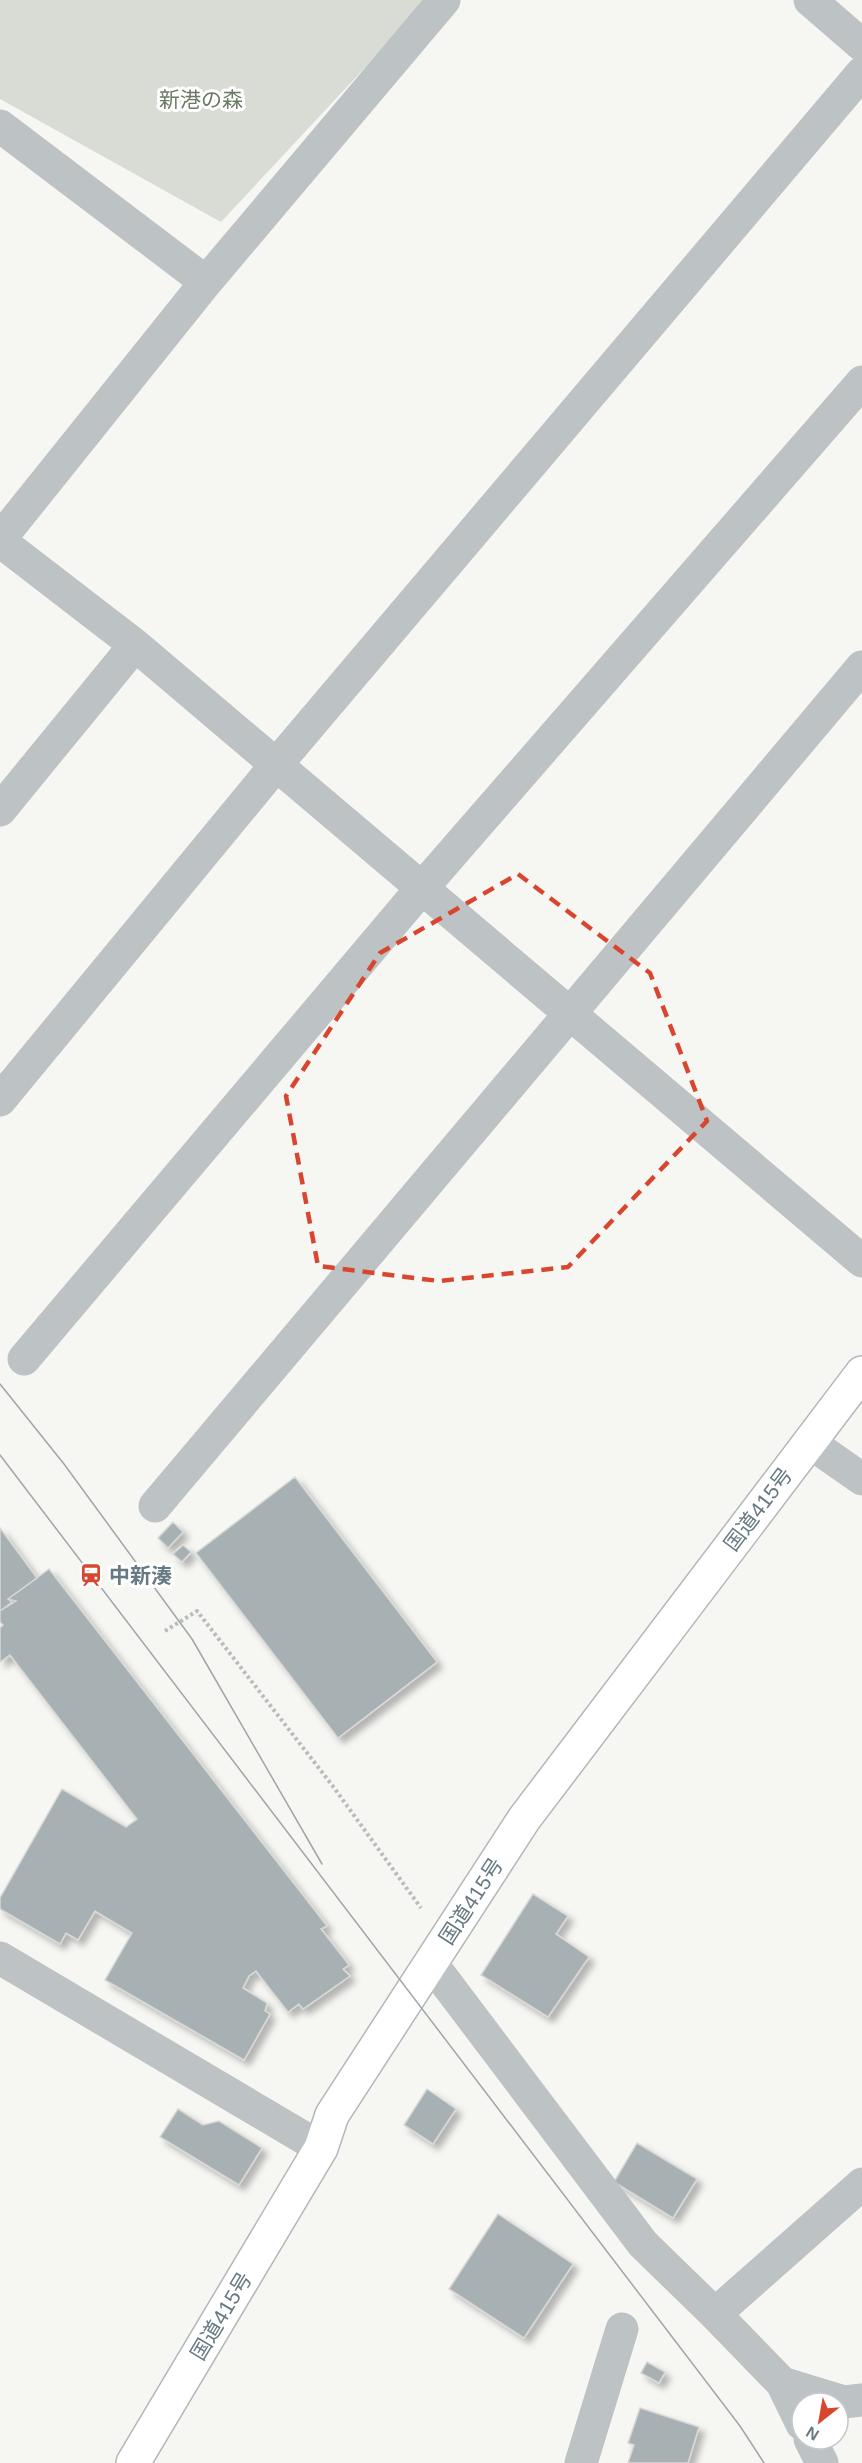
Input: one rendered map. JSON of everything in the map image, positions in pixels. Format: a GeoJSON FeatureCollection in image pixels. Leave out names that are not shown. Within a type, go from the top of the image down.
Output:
{"type":"FeatureCollection","features":[{"type":"Feature","properties":{"kind":"highway","name":"国道415号"},"geometry":{"type":"LineString","coordinates":[[133,2463],[321,2148],[333,2115],[524,1819],[862,1374]]}},
{"type":"Feature","properties":{"kind":"street"},"geometry":{"type":"LineString","coordinates":[[444,0],[206,282],[0,540],[135,645],[862,1261]]}},
{"type":"Feature","properties":{"kind":"street"},"geometry":{"type":"LineString","coordinates":[[810,0],[862,45]]}},
{"type":"Feature","properties":{"kind":"street"},"geometry":{"type":"LineString","coordinates":[[0,1100],[276,765],[862,73]]}},
{"type":"Feature","properties":{"kind":"street"},"geometry":{"type":"LineString","coordinates":[[0,126],[206,282]]}},
{"type":"Feature","properties":{"kind":"street"},"geometry":{"type":"LineString","coordinates":[[24,1359],[422,888],[862,382]]}},
{"type":"Feature","properties":{"kind":"street"},"geometry":{"type":"LineString","coordinates":[[0,810],[135,645]]}},
{"type":"Feature","properties":{"kind":"street"},"geometry":{"type":"LineString","coordinates":[[155,1506],[862,667]]}},
{"type":"Feature","properties":{"kind":"street"},"geometry":{"type":"LineString","coordinates":[[810,1442],[862,1479]]}},
{"type":"Feature","properties":{"kind":"street"},"geometry":{"type":"LineString","coordinates":[[0,1958],[321,2148]]}},
{"type":"Feature","properties":{"kind":"street"},"geometry":{"type":"LineString","coordinates":[[431,1963],[643,2244],[782,2383],[790,2399]]}},
{"type":"Feature","properties":{"kind":"street"},"geometry":{"type":"LineString","coordinates":[[715,2314],[862,2184]]}},
{"type":"Feature","properties":{"kind":"street"},"geometry":{"type":"LineString","coordinates":[[581,2463],[622,2329]]}},
{"type":"Feature","properties":{"kind":"street"},"geometry":{"type":"LineString","coordinates":[[782,2383],[844,2402],[862,2400]]}},
{"type":"Feature","properties":{"kind":"path"},"geometry":{"type":"LineString","coordinates":[[165,1631],[197,1611],[332,1785],[425,1913]]}},
{"type":"Feature","properties":{"kind":"highlighted area"},"geometry":{"type":"Polygon","coordinates":[[[518,874],[650,973],[707,1121],[568,1267],[439,1281],[318,1266],[286,1096],[380,953],[518,874]]]}},
{"type":"Feature","properties":{"kind":"green space","name":"新港の森"},"geometry":{"type":"Polygon","coordinates":[[[0,0],[428,0],[221,222],[0,99],[0,0]]]}},
{"type":"Feature","properties":{"kind":"building"},"geometry":{"type":"Polygon","coordinates":[[[295,1477],[437,1662],[338,1738],[196,1553],[295,1477]]]}},
{"type":"Feature","properties":{"kind":"building"},"geometry":{"type":"Polygon","coordinates":[[[173,1522],[183,1532],[168,1548],[158,1538],[173,1522]]]}},
{"type":"Feature","properties":{"kind":"building"},"geometry":{"type":"Polygon","coordinates":[[[0,1528],[37,1578],[8,1599],[16,1601],[0,1611],[0,1528]]]}},
{"type":"Feature","properties":{"kind":"building"},"geometry":{"type":"Polygon","coordinates":[[[183,1545],[191,1552],[182,1562],[173,1554],[183,1545]]]}},
{"type":"Feature","properties":{"kind":"building"},"geometry":{"type":"Polygon","coordinates":[[[49,1569],[327,1926],[321,1929],[349,1965],[343,1969],[350,1976],[303,2009],[299,2004],[288,2012],[256,1971],[249,1976],[243,1988],[267,2003],[265,2011],[270,2014],[244,2060],[105,1980],[132,1933],[95,1911],[78,1940],[66,1933],[60,1944],[0,1909],[0,1898],[62,1789],[126,1827],[137,1819],[10,1655],[0,1662],[0,1628],[3,1625],[0,1622],[0,1611],[12,1602],[8,1599],[49,1569]]]}},
{"type":"Feature","properties":{"kind":"building"},"geometry":{"type":"Polygon","coordinates":[[[533,1894],[568,1916],[556,1934],[589,1957],[548,2017],[481,1975],[533,1894]]]}},
{"type":"Feature","properties":{"kind":"building"},"geometry":{"type":"Polygon","coordinates":[[[427,2089],[456,2109],[433,2144],[404,2125],[427,2089]]]}},
{"type":"Feature","properties":{"kind":"building"},"geometry":{"type":"Polygon","coordinates":[[[178,2109],[203,2125],[219,2121],[262,2148],[239,2185],[160,2137],[178,2109]]]}},
{"type":"Feature","properties":{"kind":"building"},"geometry":{"type":"Polygon","coordinates":[[[637,2143],[697,2179],[673,2218],[614,2182],[637,2143]]]}},
{"type":"Feature","properties":{"kind":"building"},"geometry":{"type":"Polygon","coordinates":[[[498,2214],[573,2264],[524,2338],[449,2289],[498,2214]]]}},
{"type":"Feature","properties":{"kind":"building"},"geometry":{"type":"Polygon","coordinates":[[[647,2362],[665,2372],[659,2383],[641,2373],[647,2362]]]}},
{"type":"Feature","properties":{"kind":"building"},"geometry":{"type":"Polygon","coordinates":[[[640,2408],[699,2427],[688,2463],[628,2463],[634,2445],[628,2443],[640,2408]]]}},
{"type":"Feature","properties":{"kind":"tram line"},"geometry":{"type":"LineString","coordinates":[[0,1384],[64,1464],[192,1639],[322,1864]]}},
{"type":"Feature","properties":{"kind":"tram line"},"geometry":{"type":"LineString","coordinates":[[0,1455],[740,2426],[764,2463]]}},
{"type":"Feature","properties":{"kind":"place","name":"中新湊"},"geometry":{"type":"Point","coordinates":[91,1575]}}]}
